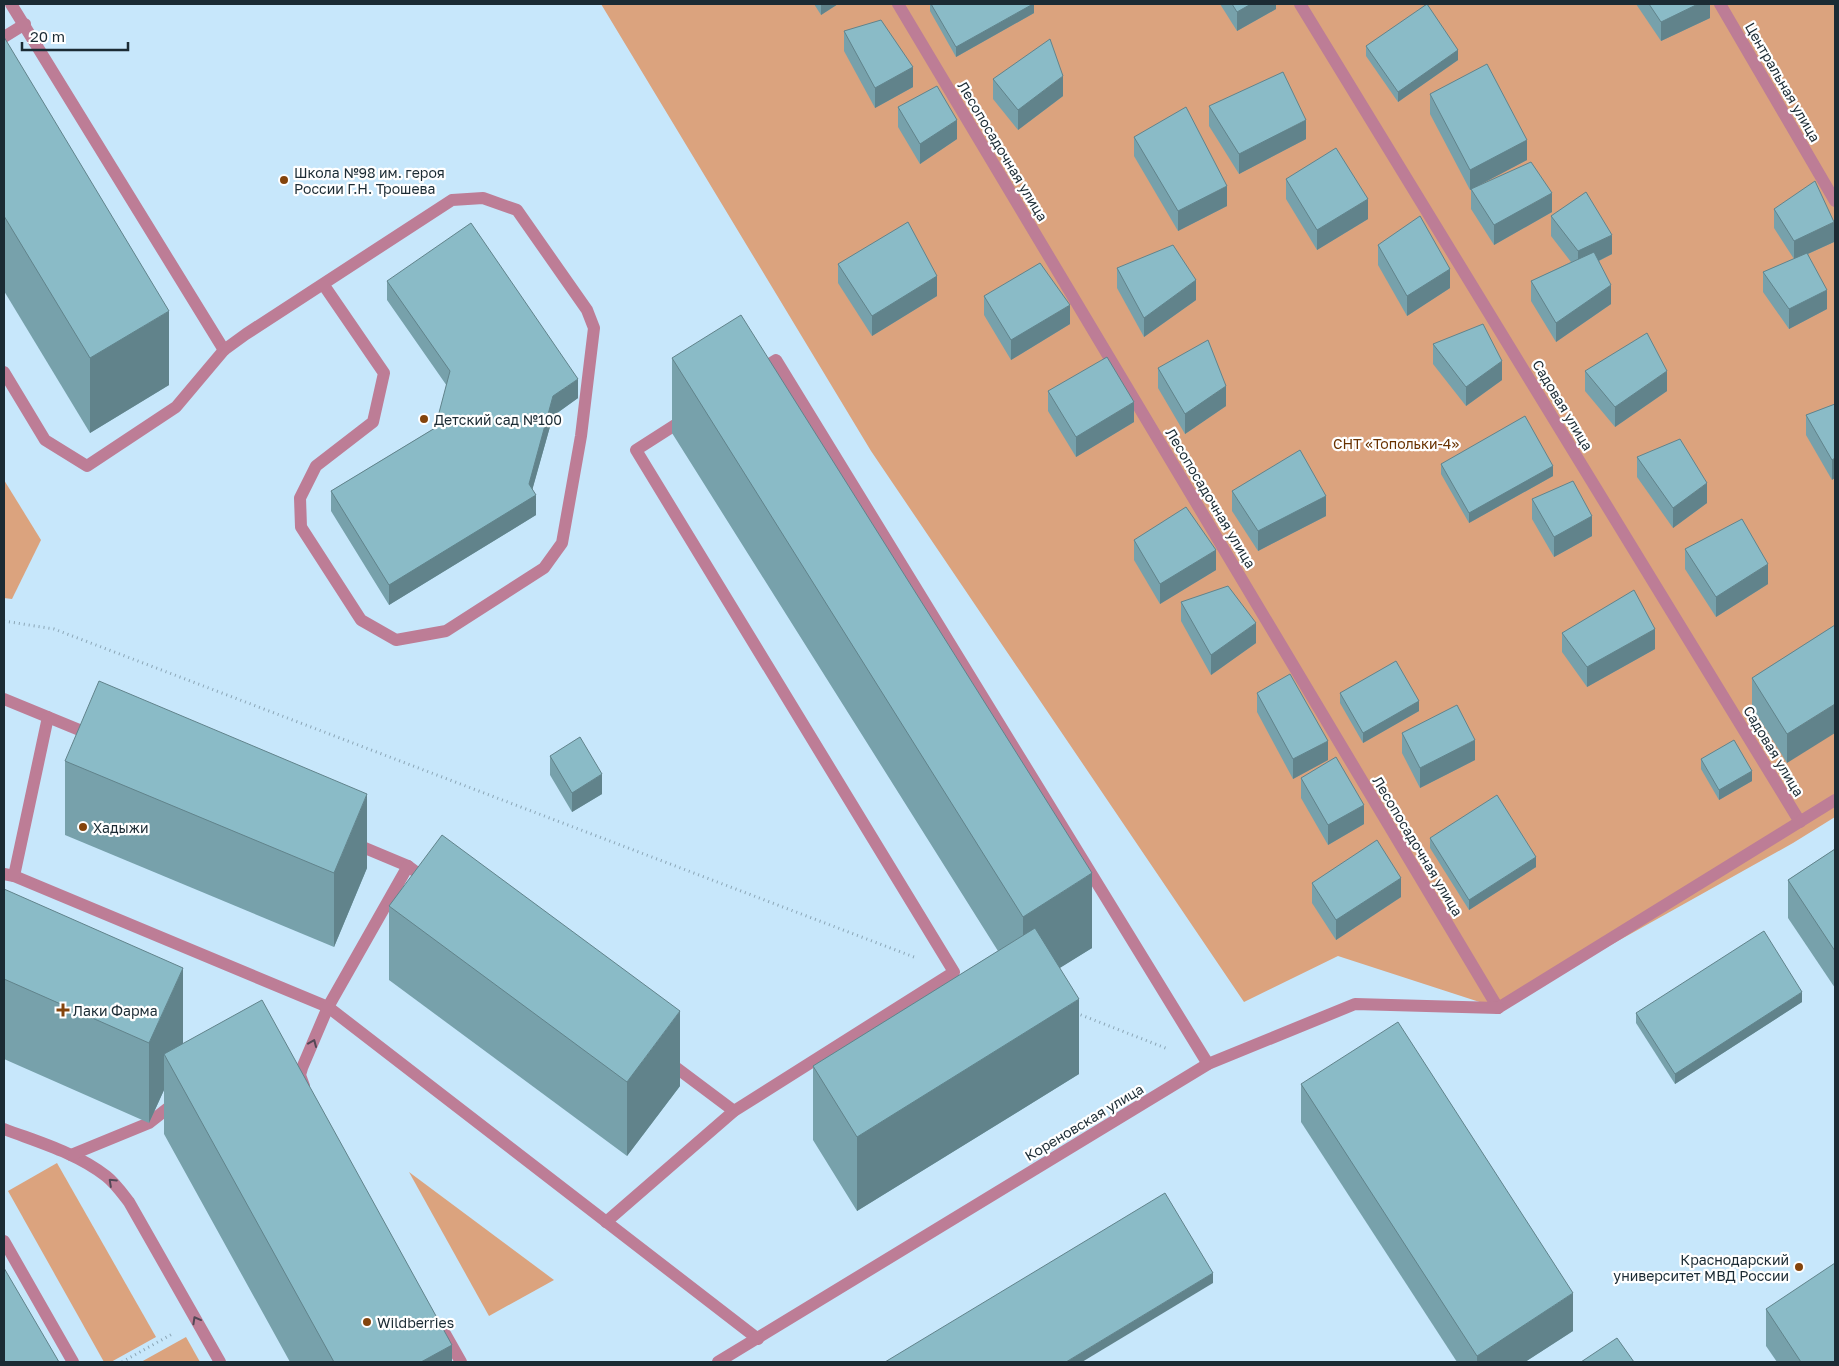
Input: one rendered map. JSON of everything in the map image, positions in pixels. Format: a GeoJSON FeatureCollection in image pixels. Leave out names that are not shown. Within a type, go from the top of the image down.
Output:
{"type":"FeatureCollection","features":[{"type":"Feature","properties":{"kind":"street"},"geometry":{"type":"LineString","coordinates":[[11,4],[224,350]]}},
{"type":"Feature","properties":{"kind":"street","name":"Садовая улица"},"geometry":{"type":"LineString","coordinates":[[1300,4],[1800,822]]}},
{"type":"Feature","properties":{"kind":"street","name":"Центральная улица"},"geometry":{"type":"LineString","coordinates":[[1720,4],[1835,201]]}},
{"type":"Feature","properties":{"kind":"street","name":"Лесопосадочная улица"},"geometry":{"type":"LineString","coordinates":[[903,5],[1498,1008]]}},
{"type":"Feature","properties":{"kind":"street"},"geometry":{"type":"LineString","coordinates":[[4,37],[24,24]]}},
{"type":"Feature","properties":{"kind":"street"},"geometry":{"type":"LineString","coordinates":[[4,372],[45,440],[87,466],[176,407],[224,350],[246,334],[452,200],[483,198],[517,210],[587,310],[594,328],[581,436],[562,543],[544,568],[446,631],[396,640],[361,620],[301,527],[300,498],[316,466],[374,422],[384,373],[323,284]]}},
{"type":"Feature","properties":{"kind":"street"},"geometry":{"type":"LineString","coordinates":[[743,381],[776,360],[1208,1064]]}},
{"type":"Feature","properties":{"kind":"street"},"geometry":{"type":"LineString","coordinates":[[606,1222],[734,1111],[954,972],[636,450],[694,413]]}},
{"type":"Feature","properties":{"kind":"street"},"geometry":{"type":"LineString","coordinates":[[4,699],[103,740]]}},
{"type":"Feature","properties":{"kind":"street"},"geometry":{"type":"LineString","coordinates":[[48,717],[9,875],[328,1007],[758,1339]]}},
{"type":"Feature","properties":{"kind":"street"},"geometry":{"type":"LineString","coordinates":[[1498,1008],[1835,800]]}},
{"type":"Feature","properties":{"kind":"street"},"geometry":{"type":"LineString","coordinates":[[343,839],[408,866],[440,890]]}},
{"type":"Feature","properties":{"kind":"street"},"geometry":{"type":"LineString","coordinates":[[311,1097],[302,1081],[298,1066],[328,1007],[408,866]]}},
{"type":"Feature","properties":{"kind":"street","name":"Кореновская улица"},"geometry":{"type":"LineString","coordinates":[[718,1362],[1208,1064],[1355,1004],[1498,1008]]}},
{"type":"Feature","properties":{"kind":"street"},"geometry":{"type":"LineString","coordinates":[[654,1051],[734,1111]]}},
{"type":"Feature","properties":{"kind":"street"},"geometry":{"type":"LineString","coordinates":[[71,1155],[149,1123],[186,1094]]}},
{"type":"Feature","properties":{"kind":"street"},"geometry":{"type":"LineString","coordinates":[[4,1129],[71,1155],[105,1175],[129,1202],[220,1362]]}},
{"type":"Feature","properties":{"kind":"street"},"geometry":{"type":"LineString","coordinates":[[4,1241],[73,1362]]}},
{"type":"Feature","properties":{"kind":"street"},"geometry":{"type":"LineString","coordinates":[[438,1321],[461,1362]]}},
{"type":"Feature","properties":{"kind":"path"},"geometry":{"type":"LineString","coordinates":[[4,621],[54,629],[954,972]]}},
{"type":"Feature","properties":{"kind":"path"},"geometry":{"type":"LineString","coordinates":[[1071,1012],[1208,1064]]}},
{"type":"Feature","properties":{"kind":"path"},"geometry":{"type":"LineString","coordinates":[[122,1362],[197,1320]]}},
{"type":"Feature","properties":{"kind":"green space","name":"СНТ «Топольки-4»"},"geometry":{"type":"Polygon","coordinates":[[[601,4],[1835,4],[1835,817],[1793,843],[1498,1008],[1338,956],[1244,1002],[871,451],[601,4]]]}},
{"type":"Feature","properties":{"kind":"green space"},"geometry":{"type":"Polygon","coordinates":[[[4,480],[41,540],[12,599],[4,598],[4,480]]]}},
{"type":"Feature","properties":{"kind":"green space"},"geometry":{"type":"Polygon","coordinates":[[[57,1163],[156,1337],[111,1362],[104,1362],[8,1191],[57,1163]]]}},
{"type":"Feature","properties":{"kind":"green space"},"geometry":{"type":"Polygon","coordinates":[[[409,1172],[554,1280],[489,1316],[409,1172]]]}},
{"type":"Feature","properties":{"kind":"green space"},"geometry":{"type":"Polygon","coordinates":[[[186,1337],[200,1362],[141,1362],[186,1337]]]}},
{"type":"Feature","properties":{"kind":"building"},"geometry":{"type":"Polygon","coordinates":[[[931,4],[1033,4],[956,47],[931,4]]]}},
{"type":"Feature","properties":{"kind":"building"},"geometry":{"type":"Polygon","coordinates":[[[1232,4],[1251,4],[1237,12],[1232,4]]]}},
{"type":"Feature","properties":{"kind":"building"},"geometry":{"type":"Polygon","coordinates":[[[1427,4],[1458,50],[1398,92],[1366,46],[1427,4]]]}},
{"type":"Feature","properties":{"kind":"building"},"geometry":{"type":"Polygon","coordinates":[[[1649,4],[1698,4],[1661,22],[1649,4]]]}},
{"type":"Feature","properties":{"kind":"building"},"geometry":{"type":"Polygon","coordinates":[[[881,20],[913,67],[875,88],[844,31],[881,20]]]}},
{"type":"Feature","properties":{"kind":"building"},"geometry":{"type":"Polygon","coordinates":[[[4,37],[169,311],[90,358],[4,216],[4,37]]]}},
{"type":"Feature","properties":{"kind":"building"},"geometry":{"type":"Polygon","coordinates":[[[1050,39],[1063,76],[1018,110],[993,79],[1050,39]]]}},
{"type":"Feature","properties":{"kind":"building"},"geometry":{"type":"Polygon","coordinates":[[[1487,64],[1527,140],[1470,170],[1430,94],[1487,64]]]}},
{"type":"Feature","properties":{"kind":"building"},"geometry":{"type":"Polygon","coordinates":[[[1283,72],[1306,120],[1239,154],[1209,106],[1283,72]]]}},
{"type":"Feature","properties":{"kind":"building"},"geometry":{"type":"Polygon","coordinates":[[[937,86],[957,120],[920,144],[898,107],[937,86]]]}},
{"type":"Feature","properties":{"kind":"building"},"geometry":{"type":"Polygon","coordinates":[[[1186,107],[1227,186],[1178,211],[1134,137],[1186,107]]]}},
{"type":"Feature","properties":{"kind":"building"},"geometry":{"type":"Polygon","coordinates":[[[1336,148],[1368,199],[1317,230],[1286,179],[1336,148]]]}},
{"type":"Feature","properties":{"kind":"building"},"geometry":{"type":"Polygon","coordinates":[[[1531,162],[1552,193],[1494,225],[1471,189],[1531,162]]]}},
{"type":"Feature","properties":{"kind":"building"},"geometry":{"type":"Polygon","coordinates":[[[1815,181],[1834,222],[1794,241],[1774,209],[1815,181]]]}},
{"type":"Feature","properties":{"kind":"building"},"geometry":{"type":"Polygon","coordinates":[[[1586,192],[1612,235],[1578,251],[1551,216],[1586,192]]]}},
{"type":"Feature","properties":{"kind":"building"},"geometry":{"type":"Polygon","coordinates":[[[1420,216],[1450,269],[1407,296],[1378,245],[1420,216]]]}},
{"type":"Feature","properties":{"kind":"building"},"geometry":{"type":"Polygon","coordinates":[[[908,222],[937,276],[872,316],[838,264],[908,222]]]}},
{"type":"Feature","properties":{"kind":"building"},"geometry":{"type":"Polygon","coordinates":[[[471,223],[578,379],[553,396],[529,484],[536,495],[389,585],[331,491],[435,428],[450,371],[387,281],[471,223]]]}},
{"type":"Feature","properties":{"kind":"building"},"geometry":{"type":"Polygon","coordinates":[[[1173,245],[1196,280],[1144,318],[1117,268],[1173,245]]]}},
{"type":"Feature","properties":{"kind":"building"},"geometry":{"type":"Polygon","coordinates":[[[1594,252],[1611,285],[1556,323],[1531,281],[1594,252]]]}},
{"type":"Feature","properties":{"kind":"building"},"geometry":{"type":"Polygon","coordinates":[[[1807,253],[1827,290],[1789,309],[1763,272],[1807,253]]]}},
{"type":"Feature","properties":{"kind":"building"},"geometry":{"type":"Polygon","coordinates":[[[1040,263],[1070,305],[1011,340],[984,296],[1040,263]]]}},
{"type":"Feature","properties":{"kind":"building"},"geometry":{"type":"Polygon","coordinates":[[[741,315],[1092,873],[1023,917],[672,358],[741,315]]]}},
{"type":"Feature","properties":{"kind":"building"},"geometry":{"type":"Polygon","coordinates":[[[1483,324],[1502,361],[1466,387],[1433,344],[1483,324]]]}},
{"type":"Feature","properties":{"kind":"building"},"geometry":{"type":"Polygon","coordinates":[[[1647,333],[1667,371],[1615,407],[1585,371],[1647,333]]]}},
{"type":"Feature","properties":{"kind":"building"},"geometry":{"type":"Polygon","coordinates":[[[1208,340],[1226,386],[1185,414],[1158,368],[1208,340]]]}},
{"type":"Feature","properties":{"kind":"building"},"geometry":{"type":"Polygon","coordinates":[[[1107,357],[1134,402],[1076,437],[1048,391],[1107,357]]]}},
{"type":"Feature","properties":{"kind":"building"},"geometry":{"type":"Polygon","coordinates":[[[1835,404],[1835,458],[1832,460],[1806,415],[1835,404]]]}},
{"type":"Feature","properties":{"kind":"building"},"geometry":{"type":"Polygon","coordinates":[[[1525,416],[1553,466],[1469,513],[1441,464],[1525,416]]]}},
{"type":"Feature","properties":{"kind":"building"},"geometry":{"type":"Polygon","coordinates":[[[1680,439],[1707,483],[1673,508],[1637,457],[1680,439]]]}},
{"type":"Feature","properties":{"kind":"building"},"geometry":{"type":"Polygon","coordinates":[[[1300,450],[1326,496],[1258,531],[1232,491],[1300,450]]]}},
{"type":"Feature","properties":{"kind":"building"},"geometry":{"type":"Polygon","coordinates":[[[1573,481],[1592,516],[1554,537],[1532,499],[1573,481]]]}},
{"type":"Feature","properties":{"kind":"building"},"geometry":{"type":"Polygon","coordinates":[[[1186,507],[1216,550],[1160,584],[1134,540],[1186,507]]]}},
{"type":"Feature","properties":{"kind":"building"},"geometry":{"type":"Polygon","coordinates":[[[1742,519],[1768,564],[1716,597],[1685,549],[1742,519]]]}},
{"type":"Feature","properties":{"kind":"building"},"geometry":{"type":"Polygon","coordinates":[[[1228,586],[1256,623],[1211,655],[1181,602],[1228,586]]]}},
{"type":"Feature","properties":{"kind":"building"},"geometry":{"type":"Polygon","coordinates":[[[1634,590],[1655,629],[1587,667],[1562,633],[1634,590]]]}},
{"type":"Feature","properties":{"kind":"building"},"geometry":{"type":"Polygon","coordinates":[[[1835,625],[1835,704],[1787,734],[1752,678],[1835,625]]]}},
{"type":"Feature","properties":{"kind":"building"},"geometry":{"type":"Polygon","coordinates":[[[1396,661],[1419,701],[1363,733],[1340,693],[1396,661]]]}},
{"type":"Feature","properties":{"kind":"building"},"geometry":{"type":"Polygon","coordinates":[[[1290,674],[1328,741],[1293,759],[1257,693],[1290,674]]]}},
{"type":"Feature","properties":{"kind":"building"},"geometry":{"type":"Polygon","coordinates":[[[99,681],[367,794],[334,873],[65,761],[99,681]]]}},
{"type":"Feature","properties":{"kind":"building"},"geometry":{"type":"Polygon","coordinates":[[[1457,705],[1475,740],[1420,768],[1402,733],[1457,705]]]}},
{"type":"Feature","properties":{"kind":"building"},"geometry":{"type":"Polygon","coordinates":[[[580,737],[602,774],[572,793],[550,756],[580,737]]]}},
{"type":"Feature","properties":{"kind":"building"},"geometry":{"type":"Polygon","coordinates":[[[1734,740],[1752,771],[1719,790],[1701,759],[1734,740]]]}},
{"type":"Feature","properties":{"kind":"building"},"geometry":{"type":"Polygon","coordinates":[[[1336,757],[1364,805],[1328,825],[1301,778],[1336,757]]]}},
{"type":"Feature","properties":{"kind":"building"},"geometry":{"type":"Polygon","coordinates":[[[1497,795],[1536,857],[1469,900],[1430,838],[1497,795]]]}},
{"type":"Feature","properties":{"kind":"building"},"geometry":{"type":"Polygon","coordinates":[[[442,835],[680,1011],[627,1082],[389,906],[442,835]]]}},
{"type":"Feature","properties":{"kind":"building"},"geometry":{"type":"Polygon","coordinates":[[[1377,840],[1401,878],[1336,920],[1312,883],[1377,840]]]}},
{"type":"Feature","properties":{"kind":"building"},"geometry":{"type":"Polygon","coordinates":[[[1835,849],[1835,951],[1788,880],[1835,849]]]}},
{"type":"Feature","properties":{"kind":"building"},"geometry":{"type":"Polygon","coordinates":[[[4,889],[183,968],[149,1043],[4,979],[4,889]]]}},
{"type":"Feature","properties":{"kind":"building"},"geometry":{"type":"Polygon","coordinates":[[[1035,928],[1079,999],[857,1137],[813,1066],[1035,928]]]}},
{"type":"Feature","properties":{"kind":"building"},"geometry":{"type":"Polygon","coordinates":[[[1764,931],[1802,992],[1675,1074],[1636,1013],[1764,931]]]}},
{"type":"Feature","properties":{"kind":"building"},"geometry":{"type":"Polygon","coordinates":[[[262,1000],[452,1345],[421,1362],[334,1362],[164,1054],[262,1000]]]}},
{"type":"Feature","properties":{"kind":"building"},"geometry":{"type":"Polygon","coordinates":[[[1398,1022],[1573,1293],[1477,1356],[1301,1084],[1398,1022]]]}},
{"type":"Feature","properties":{"kind":"building"},"geometry":{"type":"Polygon","coordinates":[[[1165,1193],[1213,1273],[1066,1362],[885,1362],[1165,1193]]]}},
{"type":"Feature","properties":{"kind":"building"},"geometry":{"type":"Polygon","coordinates":[[[1835,1263],[1835,1362],[1801,1362],[1766,1309],[1835,1263]]]}},
{"type":"Feature","properties":{"kind":"building"},"geometry":{"type":"Polygon","coordinates":[[[4,1268],[59,1362],[4,1362],[4,1268]]]}},
{"type":"Feature","properties":{"kind":"building"},"geometry":{"type":"Polygon","coordinates":[[[1617,1338],[1634,1362],[1581,1362],[1617,1338]]]}},
{"type":"Feature","properties":{"kind":"place","name":"Школа №98 им. героя России Г.Н. Трошева"},"geometry":{"type":"Point","coordinates":[284,180]}},
{"type":"Feature","properties":{"kind":"place","name":"Детский сад №100"},"geometry":{"type":"Point","coordinates":[424,419]}},
{"type":"Feature","properties":{"kind":"place","name":"Хадыжи"},"geometry":{"type":"Point","coordinates":[83,827]}},
{"type":"Feature","properties":{"kind":"place","name":"Лаки Фарма"},"geometry":{"type":"Point","coordinates":[63,1010]}},
{"type":"Feature","properties":{"kind":"place","name":"Краснодарский университет МВД России"},"geometry":{"type":"Point","coordinates":[1799,1267]}},
{"type":"Feature","properties":{"kind":"place","name":"Wildberries"},"geometry":{"type":"Point","coordinates":[367,1322]}}]}
